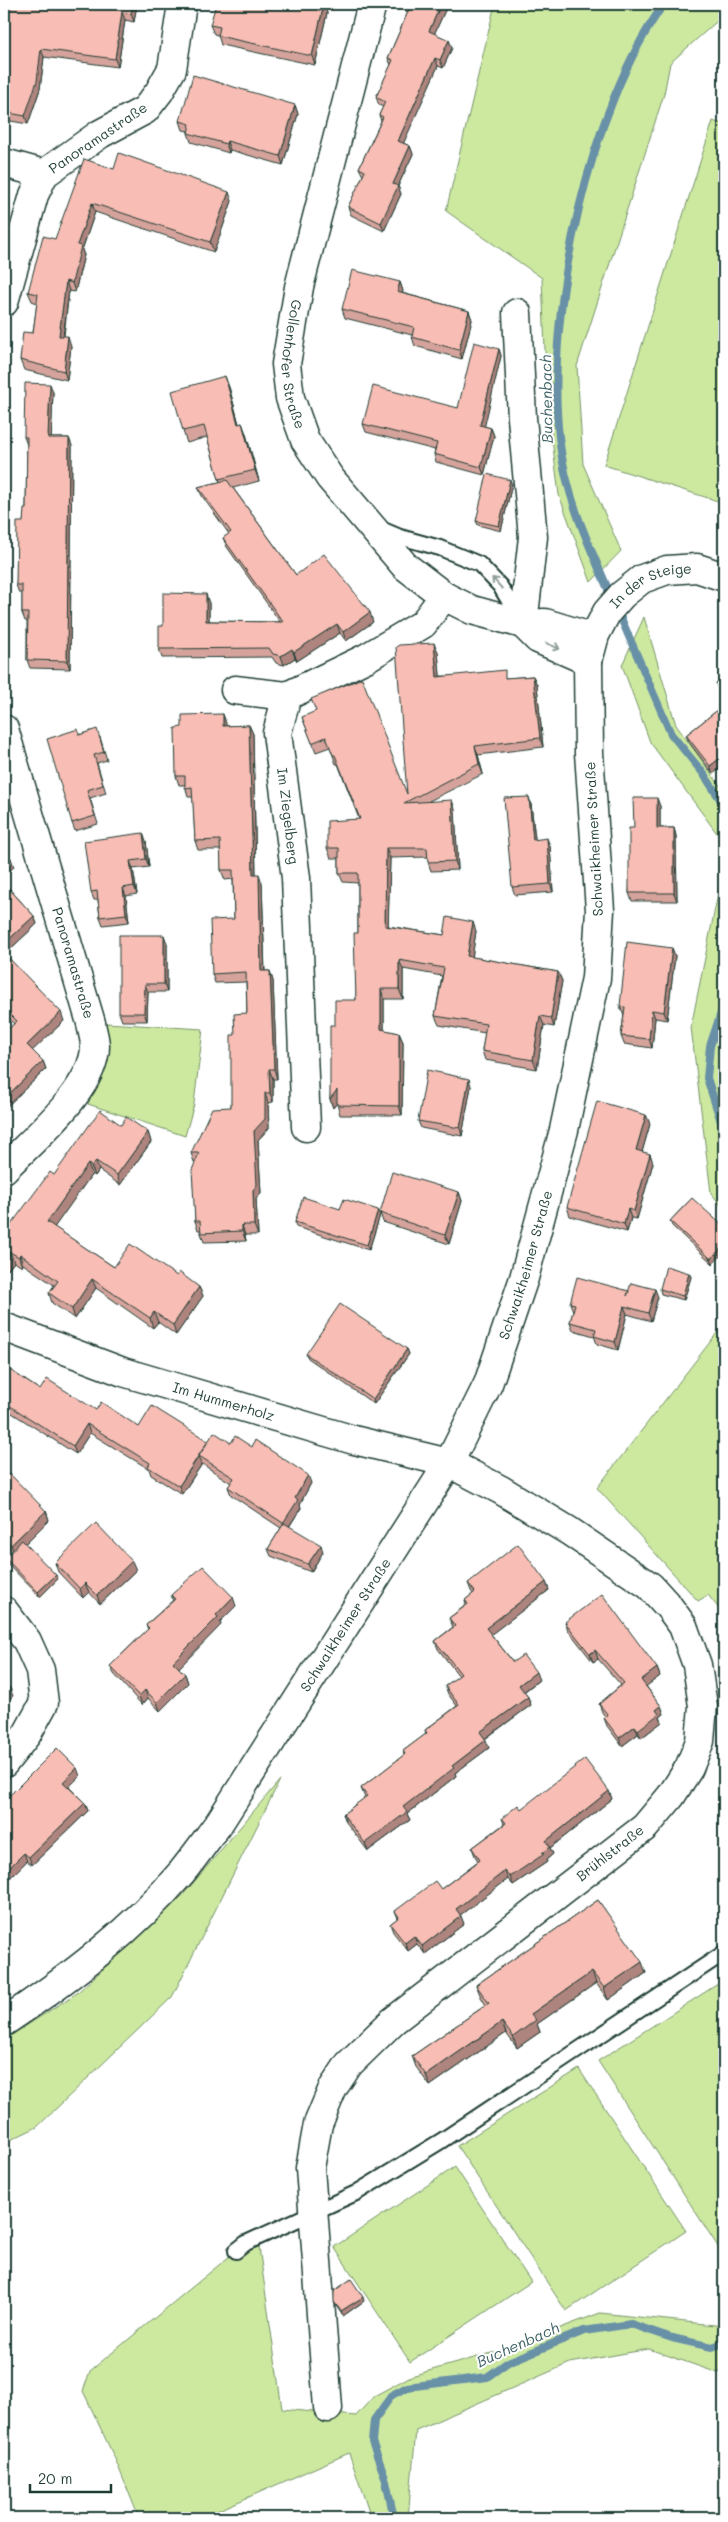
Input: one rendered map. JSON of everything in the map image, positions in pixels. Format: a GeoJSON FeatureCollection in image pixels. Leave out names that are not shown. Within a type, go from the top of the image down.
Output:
{"type":"FeatureCollection","features":[{"type":"Feature","properties":{"kind":"street","name":"Panoramastraße"},"geometry":{"type":"LineString","coordinates":[[4,302],[34,195],[44,174],[100,134],[145,110],[159,92],[172,69],[182,4]]}},
{"type":"Feature","properties":{"kind":"street","name":"Gollenhofer Straße"},"geometry":{"type":"LineString","coordinates":[[372,4],[299,286],[286,364],[290,398],[306,440],[330,478],[405,566],[444,596],[472,610],[523,624],[545,623],[593,645]]}},
{"type":"Feature","properties":{"kind":"street"},"geometry":{"type":"LineString","coordinates":[[4,163],[44,174]]}},
{"type":"Feature","properties":{"kind":"street"},"geometry":{"type":"LineString","coordinates":[[517,313],[522,418],[533,537],[523,624]]}},
{"type":"Feature","properties":{"kind":"street","name":"In der Steige"},"geometry":{"type":"LineString","coordinates":[[593,645],[607,612],[622,595],[642,579],[667,570],[697,568],[724,577]]}},
{"type":"Feature","properties":{"kind":"street"},"geometry":{"type":"LineString","coordinates":[[235,690],[287,696],[366,658],[423,624],[444,596]]}},
{"type":"Feature","properties":{"kind":"street","name":"Schwaikheimer Straße"},"geometry":{"type":"LineString","coordinates":[[4,2022],[51,1991],[106,1946],[182,1872],[219,1823],[449,1463],[488,1384],[524,1278],[564,1130],[596,978],[600,910],[589,753],[593,645]]}},
{"type":"Feature","properties":{"kind":"street","name":"Im Ziegelberg"},"geometry":{"type":"LineString","coordinates":[[287,696],[277,733],[296,878],[306,1127]]}},
{"type":"Feature","properties":{"kind":"street","name":"Panoramastraße"},"geometry":{"type":"LineString","coordinates":[[4,729],[91,1023],[95,1048],[88,1074],[76,1095],[4,1169]]}},
{"type":"Feature","properties":{"kind":"street","name":"Im Hummerholz"},"geometry":{"type":"LineString","coordinates":[[4,1327],[123,1372],[354,1440],[449,1463]]}},
{"type":"Feature","properties":{"kind":"street","name":"Brühlstraße"},"geometry":{"type":"LineString","coordinates":[[328,2408],[310,2168],[318,2124],[332,2088],[349,2064],[393,2021],[645,1827],[672,1796],[689,1768],[700,1741],[703,1706],[697,1665],[683,1626],[670,1606],[650,1586],[585,1542],[501,1490],[449,1463]]}},
{"type":"Feature","properties":{"kind":"street"},"geometry":{"type":"LineString","coordinates":[[4,1611],[27,1641],[40,1670],[44,1704],[27,1734],[4,1762]]}},
{"type":"Feature","properties":{"kind":"lane"},"geometry":{"type":"LineString","coordinates":[[366,522],[400,537],[440,548],[479,564],[500,586],[523,624]]}},
{"type":"Feature","properties":{"kind":"lane"},"geometry":{"type":"LineString","coordinates":[[236,2251],[246,2243],[356,2193],[441,2140],[724,1953]]}},
{"type":"Feature","properties":{"kind":"green space"},"geometry":{"type":"Polygon","coordinates":[[[495,4],[724,4],[724,15],[670,63],[664,94],[577,366],[583,464],[621,551],[591,582],[559,495],[547,398],[542,278],[446,211],[495,4]]]}},
{"type":"Feature","properties":{"kind":"green space"},"geometry":{"type":"Polygon","coordinates":[[[713,121],[724,125],[724,503],[604,465],[713,121]]]}},
{"type":"Feature","properties":{"kind":"green space"},"geometry":{"type":"Polygon","coordinates":[[[644,617],[676,725],[724,791],[724,843],[650,742],[622,665],[644,617]]]}},
{"type":"Feature","properties":{"kind":"green space"},"geometry":{"type":"Polygon","coordinates":[[[724,864],[724,1209],[711,1193],[691,1027],[724,864]]]}},
{"type":"Feature","properties":{"kind":"green space"},"geometry":{"type":"Polygon","coordinates":[[[106,1023],[203,1029],[194,1104],[185,1136],[88,1104],[103,1065],[107,1045],[106,1023]]]}},
{"type":"Feature","properties":{"kind":"green space"},"geometry":{"type":"Polygon","coordinates":[[[724,1324],[724,1615],[708,1595],[698,1601],[597,1488],[724,1324]]]}},
{"type":"Feature","properties":{"kind":"green space"},"geometry":{"type":"Polygon","coordinates":[[[280,1780],[172,1997],[37,2127],[4,2143],[4,2040],[77,1993],[182,1896],[280,1780]]]}},
{"type":"Feature","properties":{"kind":"green space"},"geometry":{"type":"Polygon","coordinates":[[[724,1980],[724,2256],[598,2061],[724,1980]]]}},
{"type":"Feature","properties":{"kind":"green space"},"geometry":{"type":"Polygon","coordinates":[[[579,2069],[686,2231],[566,2311],[457,2146],[579,2069]]]}},
{"type":"Feature","properties":{"kind":"green space"},"geometry":{"type":"Polygon","coordinates":[[[455,2167],[531,2282],[410,2362],[334,2247],[455,2167]]]}},
{"type":"Feature","properties":{"kind":"green space"},"geometry":{"type":"Polygon","coordinates":[[[259,2247],[282,2409],[356,2416],[374,2396],[411,2376],[502,2350],[600,2313],[724,2326],[724,2371],[718,2373],[649,2349],[570,2363],[416,2430],[408,2518],[371,2518],[349,2453],[201,2518],[139,2518],[116,2461],[83,2391],[90,2371],[236,2251],[259,2247]]]}},
{"type":"Feature","properties":{"kind":"building"},"geometry":{"type":"Polygon","coordinates":[[[7,4],[74,4],[104,8],[105,4],[133,4],[131,14],[122,12],[115,59],[41,49],[37,81],[25,116],[4,112],[4,23],[7,4]]]}},
{"type":"Feature","properties":{"kind":"building"},"geometry":{"type":"Polygon","coordinates":[[[216,4],[324,4],[312,56],[218,36],[220,27],[210,25],[216,4]]]}},
{"type":"Feature","properties":{"kind":"building"},"geometry":{"type":"Polygon","coordinates":[[[404,4],[441,4],[429,31],[449,40],[440,60],[435,58],[398,141],[410,146],[393,184],[398,186],[381,223],[348,207],[365,171],[359,168],[383,117],[379,115],[385,102],[376,97],[393,60],[388,58],[410,7],[404,4]]]}},
{"type":"Feature","properties":{"kind":"building"},"geometry":{"type":"Polygon","coordinates":[[[193,75],[295,105],[280,156],[227,141],[226,144],[188,133],[190,124],[180,121],[193,75]]]}},
{"type":"Feature","properties":{"kind":"building"},"geometry":{"type":"Polygon","coordinates":[[[119,153],[229,192],[210,242],[92,203],[77,245],[81,246],[72,283],[66,281],[59,336],[68,336],[64,371],[20,360],[23,332],[33,333],[38,294],[28,292],[43,236],[55,239],[84,159],[114,169],[119,153]]]}},
{"type":"Feature","properties":{"kind":"building"},"geometry":{"type":"Polygon","coordinates":[[[352,270],[400,282],[397,292],[469,311],[459,350],[412,337],[414,327],[342,309],[352,270]]]}},
{"type":"Feature","properties":{"kind":"building"},"geometry":{"type":"Polygon","coordinates":[[[474,342],[499,349],[480,425],[491,428],[481,467],[434,454],[437,443],[363,424],[373,386],[458,408],[474,342]]]}},
{"type":"Feature","properties":{"kind":"building"},"geometry":{"type":"Polygon","coordinates":[[[225,376],[238,424],[242,423],[255,470],[219,479],[204,426],[183,431],[172,391],[225,376]]]}},
{"type":"Feature","properties":{"kind":"building"},"geometry":{"type":"Polygon","coordinates":[[[25,383],[50,384],[48,438],[69,438],[67,661],[27,660],[28,613],[22,613],[22,585],[16,585],[17,522],[23,522],[24,509],[26,509],[27,437],[24,437],[25,383]]]}},
{"type":"Feature","properties":{"kind":"building"},"geometry":{"type":"Polygon","coordinates":[[[487,474],[510,480],[499,526],[476,521],[487,474]]]}},
{"type":"Feature","properties":{"kind":"building"},"geometry":{"type":"Polygon","coordinates":[[[227,480],[296,575],[324,554],[370,612],[343,632],[337,624],[294,652],[292,649],[281,656],[273,654],[269,648],[159,649],[159,626],[163,626],[163,593],[206,594],[206,621],[283,622],[223,538],[231,532],[198,487],[227,480]]]}},
{"type":"Feature","properties":{"kind":"building"},"geometry":{"type":"Polygon","coordinates":[[[434,643],[437,677],[505,670],[505,678],[533,676],[540,738],[475,746],[479,764],[404,803],[452,800],[455,861],[428,862],[427,848],[386,848],[385,926],[444,935],[447,917],[473,922],[467,956],[558,972],[551,1018],[540,1016],[533,1060],[482,1051],[486,1024],[435,1016],[444,968],[399,960],[399,989],[381,989],[381,1029],[399,1033],[399,1106],[337,1105],[337,1090],[330,1099],[330,1025],[335,1025],[335,1000],[356,1000],[354,933],[358,933],[358,873],[339,873],[339,848],[327,848],[327,821],[360,819],[326,737],[312,743],[302,717],[316,711],[311,699],[362,678],[407,794],[396,647],[399,645],[434,643]]]}},
{"type":"Feature","properties":{"kind":"building"},"geometry":{"type":"Polygon","coordinates":[[[724,678],[724,698],[716,683],[724,678]]]}},
{"type":"Feature","properties":{"kind":"building"},"geometry":{"type":"Polygon","coordinates":[[[724,705],[724,755],[710,766],[686,735],[724,705]]]}},
{"type":"Feature","properties":{"kind":"building"},"geometry":{"type":"Polygon","coordinates":[[[223,714],[223,726],[249,725],[253,874],[259,874],[261,971],[270,971],[274,1069],[269,1069],[270,1093],[265,1093],[265,1119],[254,1131],[257,1185],[253,1190],[254,1225],[242,1225],[242,1231],[201,1233],[200,1221],[195,1221],[192,1170],[199,1153],[191,1153],[212,1108],[231,1107],[231,1035],[235,1035],[234,1014],[247,1013],[246,972],[212,974],[210,920],[234,919],[233,870],[221,870],[220,840],[195,841],[192,787],[185,788],[185,776],[176,776],[175,728],[182,727],[182,715],[223,714]]]}},
{"type":"Feature","properties":{"kind":"building"},"geometry":{"type":"Polygon","coordinates":[[[78,729],[79,735],[97,729],[104,752],[94,755],[103,785],[87,790],[95,816],[72,823],[47,739],[78,729]]]}},
{"type":"Feature","properties":{"kind":"building"},"geometry":{"type":"Polygon","coordinates":[[[529,797],[533,840],[547,838],[550,884],[512,887],[504,798],[529,797]]]}},
{"type":"Feature","properties":{"kind":"building"},"geometry":{"type":"Polygon","coordinates":[[[633,798],[657,798],[657,828],[674,828],[674,893],[629,893],[629,828],[634,828],[633,798]]]}},
{"type":"Feature","properties":{"kind":"building"},"geometry":{"type":"Polygon","coordinates":[[[143,833],[146,859],[130,861],[134,886],[123,888],[126,914],[100,917],[97,891],[91,892],[84,841],[143,833]]]}},
{"type":"Feature","properties":{"kind":"building"},"geometry":{"type":"Polygon","coordinates":[[[4,851],[11,858],[4,865],[4,851]]]}},
{"type":"Feature","properties":{"kind":"building"},"geometry":{"type":"Polygon","coordinates":[[[4,883],[34,916],[4,944],[4,883]]]}},
{"type":"Feature","properties":{"kind":"building"},"geometry":{"type":"Polygon","coordinates":[[[119,935],[164,935],[164,984],[145,984],[144,1013],[119,1013],[119,935]]]}},
{"type":"Feature","properties":{"kind":"building"},"geometry":{"type":"Polygon","coordinates":[[[627,942],[672,948],[664,1012],[652,1010],[649,1039],[621,1036],[625,1007],[620,1006],[627,942]]]}},
{"type":"Feature","properties":{"kind":"building"},"geometry":{"type":"Polygon","coordinates":[[[4,953],[61,1012],[27,1045],[43,1061],[4,1099],[4,1033],[17,1021],[4,1008],[4,953]]]}},
{"type":"Feature","properties":{"kind":"building"},"geometry":{"type":"Polygon","coordinates":[[[427,1070],[469,1079],[460,1128],[418,1121],[427,1070]]]}},
{"type":"Feature","properties":{"kind":"building"},"geometry":{"type":"Polygon","coordinates":[[[597,1101],[646,1115],[636,1150],[650,1154],[634,1211],[628,1209],[624,1224],[567,1207],[597,1101]]]}},
{"type":"Feature","properties":{"kind":"building"},"geometry":{"type":"Polygon","coordinates":[[[100,1110],[121,1125],[126,1117],[148,1132],[117,1175],[96,1161],[91,1166],[88,1164],[47,1222],[114,1267],[130,1244],[177,1276],[179,1272],[199,1287],[173,1325],[154,1312],[150,1318],[92,1279],[72,1309],[49,1293],[58,1281],[20,1254],[19,1257],[10,1252],[4,1261],[4,1228],[7,1230],[50,1172],[54,1175],[100,1110]]]}},
{"type":"Feature","properties":{"kind":"building"},"geometry":{"type":"Polygon","coordinates":[[[392,1172],[459,1192],[445,1235],[380,1213],[392,1172]]]}},
{"type":"Feature","properties":{"kind":"building"},"geometry":{"type":"Polygon","coordinates":[[[303,1197],[340,1209],[344,1199],[378,1210],[367,1245],[295,1222],[303,1197]]]}},
{"type":"Feature","properties":{"kind":"building"},"geometry":{"type":"Polygon","coordinates":[[[692,1198],[724,1227],[724,1245],[711,1259],[670,1221],[692,1198]]]}},
{"type":"Feature","properties":{"kind":"building"},"geometry":{"type":"Polygon","coordinates":[[[666,1266],[689,1273],[683,1296],[660,1289],[666,1266]]]}},
{"type":"Feature","properties":{"kind":"building"},"geometry":{"type":"Polygon","coordinates":[[[577,1277],[629,1291],[631,1283],[655,1289],[648,1313],[624,1306],[615,1342],[594,1336],[596,1329],[570,1322],[575,1304],[570,1303],[577,1277]]]}},
{"type":"Feature","properties":{"kind":"building"},"geometry":{"type":"Polygon","coordinates":[[[340,1304],[407,1349],[373,1399],[306,1354],[340,1304]]]}},
{"type":"Feature","properties":{"kind":"building"},"geometry":{"type":"Polygon","coordinates":[[[4,1366],[40,1390],[47,1379],[96,1410],[101,1402],[139,1427],[152,1406],[208,1441],[179,1486],[148,1467],[150,1463],[87,1424],[73,1446],[4,1402],[4,1366]]]}},
{"type":"Feature","properties":{"kind":"building"},"geometry":{"type":"Polygon","coordinates":[[[214,1432],[231,1443],[235,1436],[252,1447],[255,1440],[308,1475],[295,1498],[298,1500],[283,1523],[228,1487],[234,1478],[199,1456],[214,1432]]]}},
{"type":"Feature","properties":{"kind":"building"},"geometry":{"type":"Polygon","coordinates":[[[7,1471],[46,1511],[11,1545],[4,1537],[4,1475],[7,1471]]]}},
{"type":"Feature","properties":{"kind":"building"},"geometry":{"type":"Polygon","coordinates":[[[96,1523],[132,1561],[97,1595],[85,1583],[80,1589],[55,1563],[96,1523]]]}},
{"type":"Feature","properties":{"kind":"building"},"geometry":{"type":"Polygon","coordinates":[[[284,1523],[321,1545],[308,1564],[268,1549],[284,1523]]]}},
{"type":"Feature","properties":{"kind":"building"},"geometry":{"type":"Polygon","coordinates":[[[22,1540],[56,1575],[38,1592],[5,1558],[22,1540]]]}},
{"type":"Feature","properties":{"kind":"building"},"geometry":{"type":"Polygon","coordinates":[[[518,1544],[546,1582],[486,1628],[513,1662],[523,1655],[536,1672],[519,1685],[528,1697],[480,1732],[486,1740],[452,1766],[454,1768],[403,1807],[407,1812],[365,1843],[343,1814],[367,1796],[361,1788],[405,1754],[403,1751],[427,1733],[425,1730],[459,1705],[445,1686],[461,1674],[435,1641],[455,1626],[449,1618],[468,1604],[465,1600],[475,1592],[468,1583],[518,1544]]]}},
{"type":"Feature","properties":{"kind":"building"},"geometry":{"type":"Polygon","coordinates":[[[203,1566],[233,1597],[216,1615],[218,1617],[173,1662],[185,1674],[157,1702],[145,1690],[139,1696],[110,1666],[149,1628],[146,1625],[175,1599],[171,1595],[203,1566]]]}},
{"type":"Feature","properties":{"kind":"building"},"geometry":{"type":"Polygon","coordinates":[[[602,1594],[657,1668],[641,1680],[661,1706],[656,1710],[659,1714],[638,1730],[635,1726],[619,1738],[604,1718],[608,1715],[599,1704],[624,1683],[595,1650],[590,1654],[565,1622],[602,1594]]]}},
{"type":"Feature","properties":{"kind":"building"},"geometry":{"type":"Polygon","coordinates":[[[4,1682],[10,1688],[4,1694],[4,1682]]]}},
{"type":"Feature","properties":{"kind":"building"},"geometry":{"type":"Polygon","coordinates":[[[57,1748],[77,1768],[63,1782],[85,1803],[29,1857],[24,1853],[4,1873],[4,1801],[57,1748]]]}},
{"type":"Feature","properties":{"kind":"building"},"geometry":{"type":"Polygon","coordinates":[[[585,1759],[609,1791],[546,1841],[550,1847],[542,1853],[544,1854],[510,1877],[505,1871],[456,1909],[461,1916],[422,1946],[414,1936],[405,1943],[390,1924],[399,1917],[395,1911],[435,1881],[441,1889],[480,1860],[472,1848],[506,1823],[502,1818],[518,1805],[521,1809],[585,1759]]]}},
{"type":"Feature","properties":{"kind":"building"},"geometry":{"type":"Polygon","coordinates":[[[598,1900],[642,1962],[604,1988],[592,1972],[531,2014],[536,2020],[513,2037],[502,2022],[426,2075],[412,2056],[489,2003],[476,1985],[598,1900]]]}},
{"type":"Feature","properties":{"kind":"building"},"geometry":{"type":"Polygon","coordinates":[[[351,2279],[363,2297],[341,2311],[334,2302],[334,2291],[351,2279]]]}},
{"type":"Feature","properties":{"kind":"waterway","name":"Buchenbach"},"geometry":{"type":"LineString","coordinates":[[612,598],[579,520],[562,458],[556,386],[559,331],[566,272],[578,212],[594,153],[614,97],[637,47],[664,4]]}},
{"type":"Feature","properties":{"kind":"waterway","name":"Buchenbach"},"geometry":{"type":"LineString","coordinates":[[617,609],[671,734],[703,773],[724,805]]}},
{"type":"Feature","properties":{"kind":"waterway","name":"Buchenbach"},"geometry":{"type":"LineString","coordinates":[[724,1004],[710,1046],[707,1078],[724,1131]]}},
{"type":"Feature","properties":{"kind":"waterway","name":"Buchenbach"},"geometry":{"type":"LineString","coordinates":[[394,2518],[385,2477],[372,2442],[374,2420],[392,2395],[407,2387],[487,2377],[508,2362],[584,2331],[631,2324],[672,2338],[712,2347],[724,2343]]}}]}
